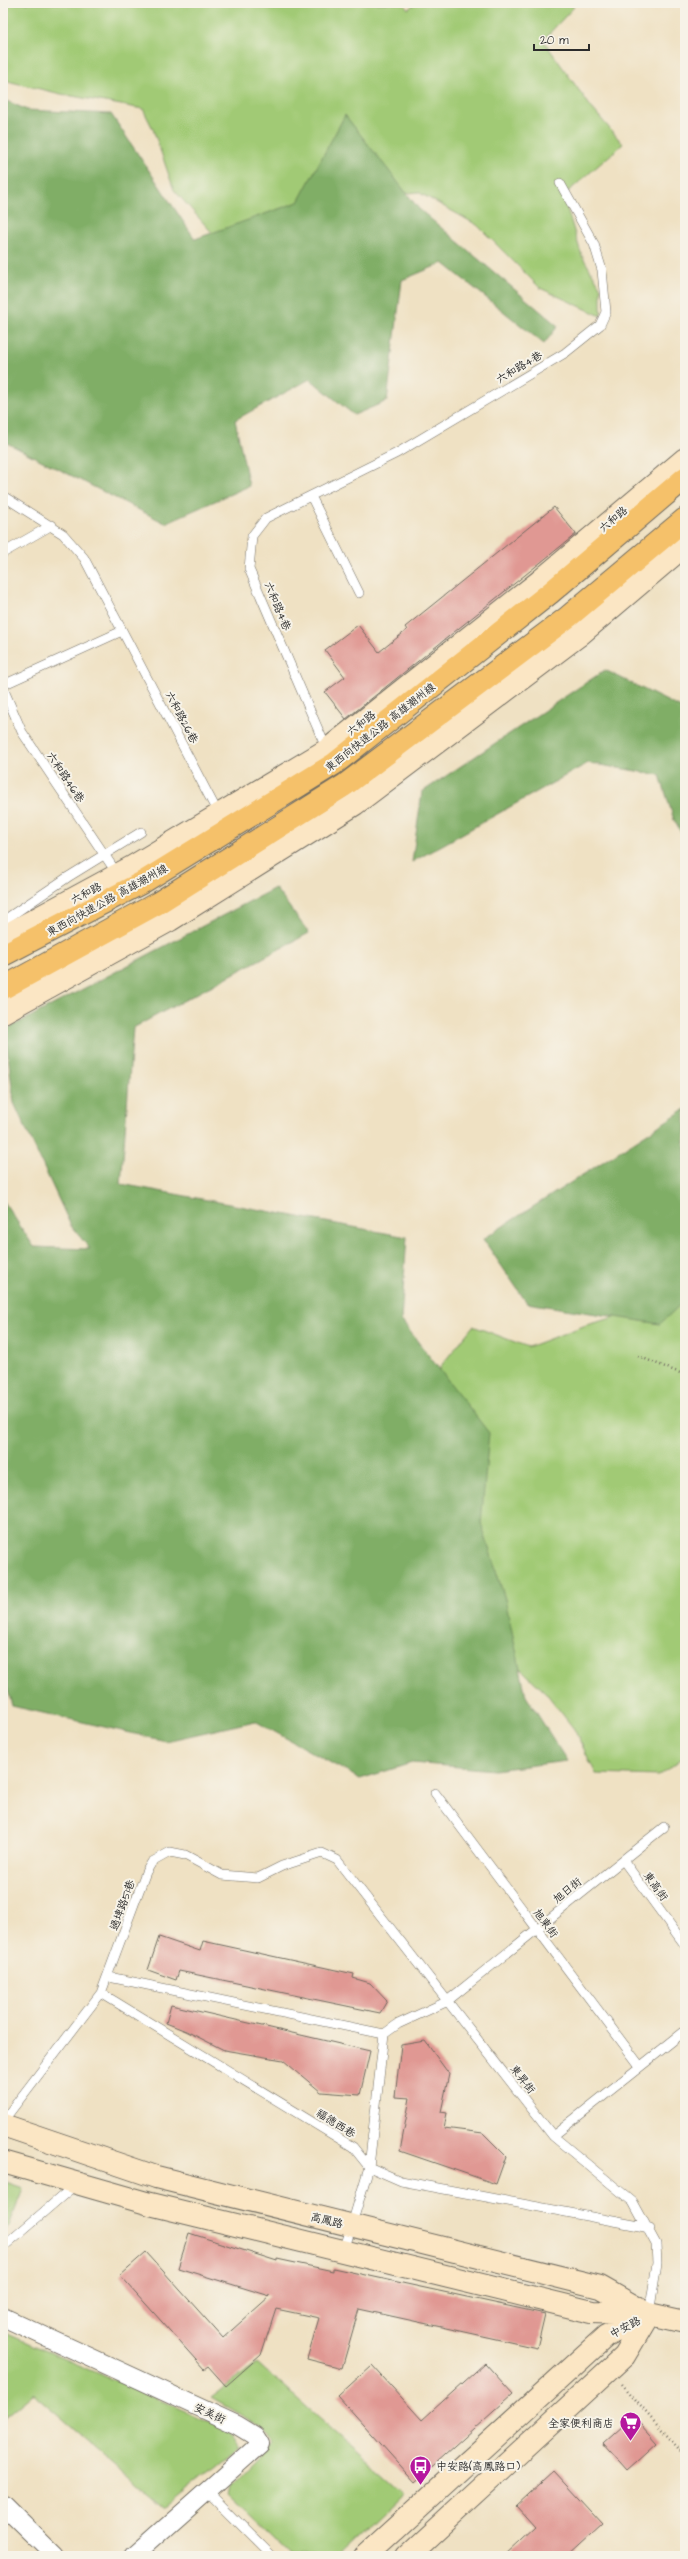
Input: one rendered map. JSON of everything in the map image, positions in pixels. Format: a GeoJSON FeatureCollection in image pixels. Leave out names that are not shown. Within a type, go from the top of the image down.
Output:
{"type":"FeatureCollection","features":[{"type":"Feature","properties":{"kind":"highway","name":"東西向快速公路 高雄潮州線"},"geometry":{"type":"LineString","coordinates":[[3,955],[143,882],[334,764],[550,593],[685,478]]}},
{"type":"Feature","properties":{"kind":"highway"},"geometry":{"type":"LineString","coordinates":[[3,988],[158,903],[345,785],[568,617],[685,519]]}},
{"type":"Feature","properties":{"kind":"street","name":"六和路"},"geometry":{"type":"LineString","coordinates":[[3,937],[118,875],[327,750],[540,581],[685,458]]}},
{"type":"Feature","properties":{"kind":"street"},"geometry":{"type":"LineString","coordinates":[[3,1012],[170,920],[355,804],[578,636],[685,545]]}},
{"type":"Feature","properties":{"kind":"street","name":"高鳳路"},"geometry":{"type":"LineString","coordinates":[[3,2125],[156,2177],[600,2287],[649,2314]]}},
{"type":"Feature","properties":{"kind":"street","name":"高鳳路"},"geometry":{"type":"LineString","coordinates":[[3,2162],[78,2182],[150,2204],[592,2312],[649,2314],[685,2322]]}},
{"type":"Feature","properties":{"kind":"street","name":"中安路"},"geometry":{"type":"LineString","coordinates":[[407,2556],[624,2356],[649,2314]]}},
{"type":"Feature","properties":{"kind":"street","name":"中安路"},"geometry":{"type":"LineString","coordinates":[[365,2556],[606,2336],[649,2314]]}},
{"type":"Feature","properties":{"kind":"street","name":"安美街"},"geometry":{"type":"LineString","coordinates":[[3,2317],[237,2425],[255,2436],[260,2444],[134,2556]]}},
{"type":"Feature","properties":{"kind":"street"},"geometry":{"type":"LineString","coordinates":[[3,2505],[55,2556]]}},
{"type":"Feature","properties":{"kind":"lane","name":"六和路4巷"},"geometry":{"type":"LineString","coordinates":[[327,750],[249,569],[252,536],[258,526],[266,518],[397,454],[540,369],[565,353],[600,325],[606,312],[602,270],[594,244],[560,183]]}},
{"type":"Feature","properties":{"kind":"lane","name":"六和路26巷"},"geometry":{"type":"LineString","coordinates":[[3,496],[52,525],[69,540],[84,558],[219,815]]}},
{"type":"Feature","properties":{"kind":"lane"},"geometry":{"type":"LineString","coordinates":[[311,496],[359,593]]}},
{"type":"Feature","properties":{"kind":"lane"},"geometry":{"type":"LineString","coordinates":[[3,553],[52,525]]}},
{"type":"Feature","properties":{"kind":"lane"},"geometry":{"type":"LineString","coordinates":[[3,685],[122,631]]}},
{"type":"Feature","properties":{"kind":"lane","name":"六和路46巷"},"geometry":{"type":"LineString","coordinates":[[3,688],[22,732],[118,875]]}},
{"type":"Feature","properties":{"kind":"lane"},"geometry":{"type":"LineString","coordinates":[[3,921],[104,854],[142,832]]}},
{"type":"Feature","properties":{"kind":"lane","name":"旭東街"},"geometry":{"type":"LineString","coordinates":[[435,1793],[536,1930],[640,2066]]}},
{"type":"Feature","properties":{"kind":"lane","name":"旭日街"},"geometry":{"type":"LineString","coordinates":[[384,2034],[398,2024],[446,2002],[664,1827]]}},
{"type":"Feature","properties":{"kind":"lane","name":"過埤路51巷"},"geometry":{"type":"LineString","coordinates":[[3,2121],[101,1993],[109,1977],[146,1872],[152,1862],[160,1856],[170,1852],[185,1855],[222,1876],[258,1878],[282,1866],[322,1853],[337,1860]]}},
{"type":"Feature","properties":{"kind":"lane","name":"東昇街"},"geometry":{"type":"LineString","coordinates":[[337,1860],[446,2002],[553,2136],[633,2202],[650,2228],[656,2244],[657,2263],[649,2314]]}},
{"type":"Feature","properties":{"kind":"lane","name":"東高街"},"geometry":{"type":"LineString","coordinates":[[623,1860],[685,1945]]}},
{"type":"Feature","properties":{"kind":"lane"},"geometry":{"type":"LineString","coordinates":[[109,1977],[384,2034],[369,2167],[344,2251]]}},
{"type":"Feature","properties":{"kind":"lane","name":"福德西巷"},"geometry":{"type":"LineString","coordinates":[[101,1993],[353,2147],[369,2167],[401,2181],[650,2228]]}},
{"type":"Feature","properties":{"kind":"lane"},"geometry":{"type":"LineString","coordinates":[[553,2136],[685,2031]]}},
{"type":"Feature","properties":{"kind":"lane"},"geometry":{"type":"LineString","coordinates":[[3,2247],[78,2182]]}},
{"type":"Feature","properties":{"kind":"lane"},"geometry":{"type":"LineString","coordinates":[[207,2491],[272,2556]]}},
{"type":"Feature","properties":{"kind":"path"},"geometry":{"type":"LineString","coordinates":[[638,1356],[685,1375]]}},
{"type":"Feature","properties":{"kind":"path"},"geometry":{"type":"LineString","coordinates":[[609,2370],[685,2456]]}},
{"type":"Feature","properties":{"kind":"green space"},"geometry":{"type":"Polygon","coordinates":[[[3,3],[402,3],[408,9],[416,3],[570,3],[574,7],[543,40],[591,107],[623,144],[563,196],[582,256],[601,288],[601,316],[540,288],[477,225],[418,192],[381,196],[224,246],[174,190],[153,129],[143,109],[61,94],[3,80],[3,3]]]}},
{"type":"Feature","properties":{"kind":"green space"},"geometry":{"type":"Polygon","coordinates":[[[3,99],[27,110],[111,114],[195,239],[298,202],[345,115],[419,209],[558,326],[544,344],[443,263],[402,280],[387,401],[354,415],[310,379],[235,420],[249,486],[165,523],[3,441],[3,99]]]}},
{"type":"Feature","properties":{"kind":"green space"},"geometry":{"type":"Polygon","coordinates":[[[605,670],[685,710],[685,840],[674,820],[660,775],[588,763],[412,862],[422,792],[605,670]]]}},
{"type":"Feature","properties":{"kind":"green space"},"geometry":{"type":"Polygon","coordinates":[[[275,888],[309,933],[133,1028],[121,1184],[407,1237],[401,1320],[489,1433],[481,1523],[505,1599],[526,1696],[567,1761],[494,1770],[412,1763],[360,1779],[255,1721],[166,1741],[12,1706],[3,1670],[3,1200],[34,1247],[90,1249],[71,1226],[14,1103],[5,1030],[275,888]]]}},
{"type":"Feature","properties":{"kind":"green space"},"geometry":{"type":"Polygon","coordinates":[[[685,1109],[685,1300],[660,1324],[527,1303],[483,1239],[685,1109]]]}},
{"type":"Feature","properties":{"kind":"green space"},"geometry":{"type":"Polygon","coordinates":[[[685,1264],[685,1756],[659,1776],[596,1774],[574,1729],[546,1693],[480,1630],[449,1451],[440,1367],[473,1326],[528,1347],[586,1325],[652,1307],[685,1264]]]}},
{"type":"Feature","properties":{"kind":"green space"},"geometry":{"type":"Polygon","coordinates":[[[3,2182],[23,2189],[9,2226],[3,2231],[3,2182]]]}},
{"type":"Feature","properties":{"kind":"green space"},"geometry":{"type":"Polygon","coordinates":[[[3,2332],[231,2431],[240,2446],[165,2507],[34,2394],[3,2420],[3,2332]]]}},
{"type":"Feature","properties":{"kind":"green space"},"geometry":{"type":"Polygon","coordinates":[[[257,2363],[404,2493],[338,2556],[291,2556],[228,2496],[230,2485],[274,2440],[260,2426],[211,2398],[257,2363]]]}},
{"type":"Feature","properties":{"kind":"building"},"geometry":{"type":"Polygon","coordinates":[[[554,507],[576,534],[346,719],[325,692],[345,677],[325,650],[358,625],[379,652],[407,630],[405,627],[554,507]]]}},
{"type":"Feature","properties":{"kind":"building"},"geometry":{"type":"Polygon","coordinates":[[[159,1937],[200,1951],[203,1941],[354,1974],[353,1978],[370,1983],[387,2001],[380,2013],[179,1971],[176,1980],[148,1970],[159,1937]]]}},
{"type":"Feature","properties":{"kind":"building"},"geometry":{"type":"Polygon","coordinates":[[[171,2005],[370,2051],[360,2095],[321,2092],[283,2060],[224,2050],[166,2023],[171,2005]]]}},
{"type":"Feature","properties":{"kind":"building"},"geometry":{"type":"Polygon","coordinates":[[[425,2041],[449,2074],[441,2112],[447,2113],[444,2128],[483,2133],[506,2156],[496,2184],[400,2151],[410,2098],[395,2097],[401,2045],[425,2041]]]}},
{"type":"Feature","properties":{"kind":"building"},"geometry":{"type":"Polygon","coordinates":[[[189,2233],[277,2261],[277,2259],[333,2271],[333,2268],[545,2314],[537,2348],[359,2309],[342,2368],[307,2359],[319,2318],[276,2309],[261,2355],[226,2386],[208,2366],[204,2369],[120,2275],[146,2252],[223,2338],[270,2296],[178,2268],[189,2233]]]}},
{"type":"Feature","properties":{"kind":"building"},"geometry":{"type":"Polygon","coordinates":[[[485,2363],[513,2394],[415,2482],[338,2396],[372,2365],[422,2420],[485,2363]]]}},
{"type":"Feature","properties":{"kind":"building","name":"全家便利商店"},"geometry":{"type":"Polygon","coordinates":[[[633,2416],[657,2443],[627,2470],[603,2443],[633,2416]]]}},
{"type":"Feature","properties":{"kind":"building"},"geometry":{"type":"Polygon","coordinates":[[[554,2471],[603,2524],[568,2556],[504,2556],[535,2527],[516,2506],[554,2471]]]}},
{"type":"Feature","properties":{"kind":"place","name":"全家便利商店"},"geometry":{"type":"Point","coordinates":[630,2442]}},
{"type":"Feature","properties":{"kind":"place","name":"中安路(高鳳路口)"},"geometry":{"type":"Point","coordinates":[421,2486]}}]}
